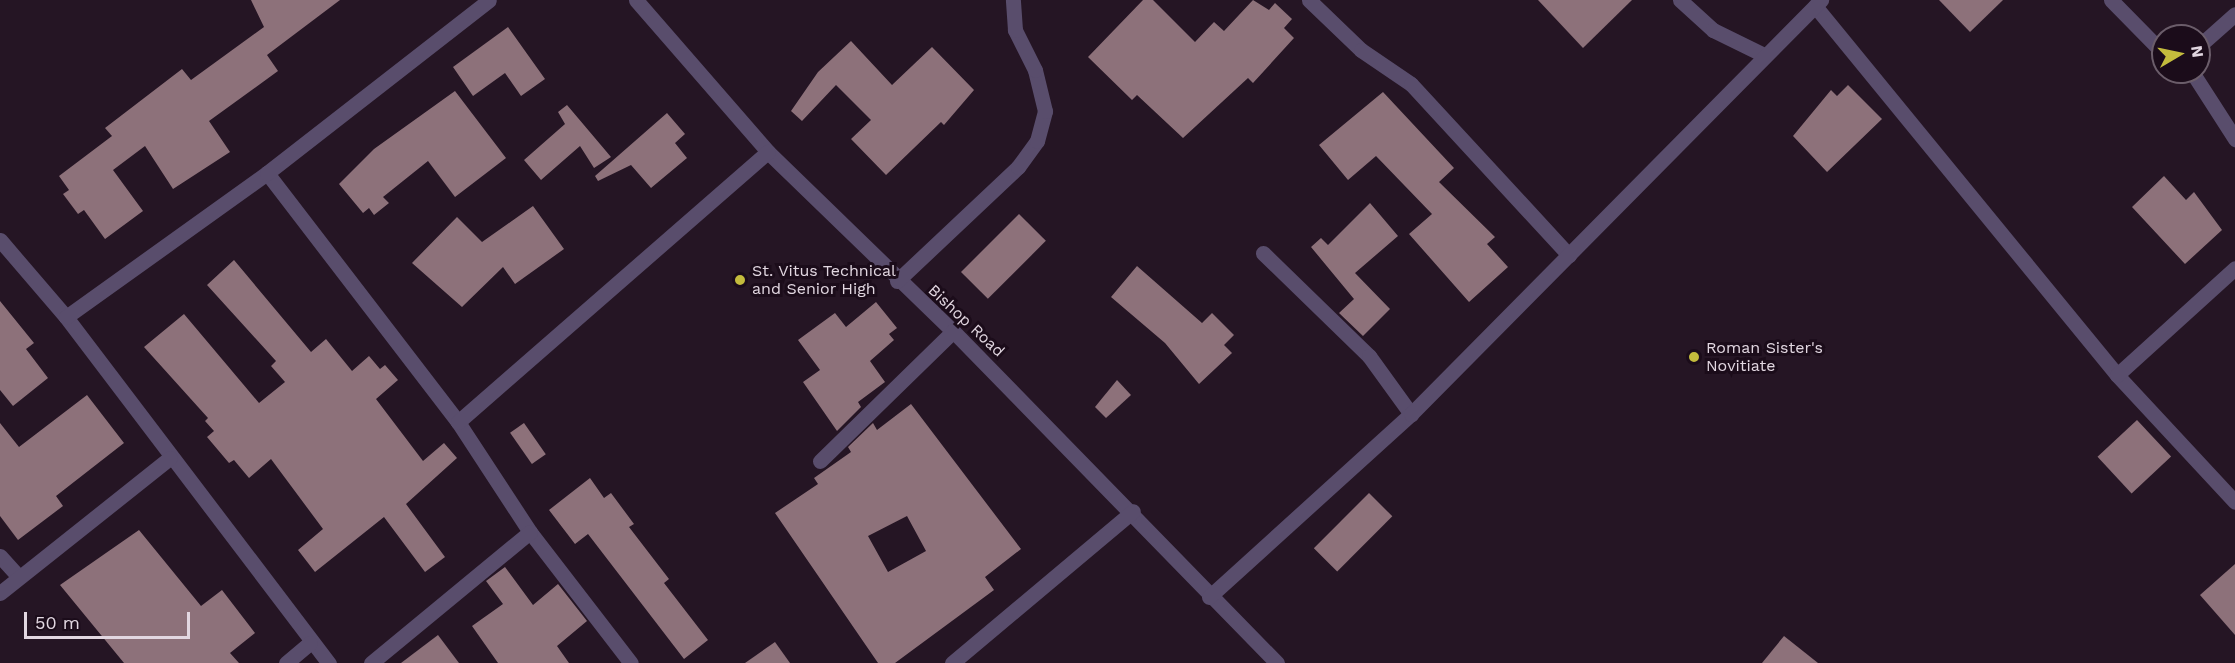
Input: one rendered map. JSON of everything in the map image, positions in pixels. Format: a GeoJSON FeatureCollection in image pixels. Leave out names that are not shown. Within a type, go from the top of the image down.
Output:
{"type":"FeatureCollection","features":[{"type":"Feature","properties":{"kind":"street"},"geometry":{"type":"LineString","coordinates":[[66,317],[267,173],[489,0]]}},
{"type":"Feature","properties":{"kind":"street","name":"Bishop Road"},"geometry":{"type":"LineString","coordinates":[[636,0],[768,152],[897,281],[953,331],[1133,511],[1209,597],[1277,663]]}},
{"type":"Feature","properties":{"kind":"street"},"geometry":{"type":"LineString","coordinates":[[897,281],[1018,167],[1038,141],[1045,111],[1035,70],[1015,30],[1013,0]]}},
{"type":"Feature","properties":{"kind":"street"},"geometry":{"type":"LineString","coordinates":[[1309,0],[1361,50],[1411,84],[1569,255]]}},
{"type":"Feature","properties":{"kind":"street"},"geometry":{"type":"LineString","coordinates":[[1680,0],[1713,30],[1762,54]]}},
{"type":"Feature","properties":{"kind":"street"},"geometry":{"type":"LineString","coordinates":[[2111,0],[2151,40]]}},
{"type":"Feature","properties":{"kind":"street"},"geometry":{"type":"LineString","coordinates":[[1209,597],[1411,414],[1569,255],[1762,54],[1818,3],[2117,375],[2235,502]]}},
{"type":"Feature","properties":{"kind":"street"},"geometry":{"type":"LineString","coordinates":[[2211,35],[2235,14]]}},
{"type":"Feature","properties":{"kind":"street"},"geometry":{"type":"LineString","coordinates":[[2200,84],[2235,139]]}},
{"type":"Feature","properties":{"kind":"street"},"geometry":{"type":"LineString","coordinates":[[458,422],[768,152]]}},
{"type":"Feature","properties":{"kind":"street"},"geometry":{"type":"LineString","coordinates":[[267,173],[458,422],[530,532],[631,663]]}},
{"type":"Feature","properties":{"kind":"street"},"geometry":{"type":"LineString","coordinates":[[0,240],[66,317],[310,643],[329,663]]}},
{"type":"Feature","properties":{"kind":"street"},"geometry":{"type":"LineString","coordinates":[[1263,253],[1369,356],[1411,414]]}},
{"type":"Feature","properties":{"kind":"street"},"geometry":{"type":"LineString","coordinates":[[2117,375],[2235,268]]}},
{"type":"Feature","properties":{"kind":"street"},"geometry":{"type":"LineString","coordinates":[[820,461],[953,331]]}},
{"type":"Feature","properties":{"kind":"street"},"geometry":{"type":"LineString","coordinates":[[0,593],[170,458]]}},
{"type":"Feature","properties":{"kind":"street"},"geometry":{"type":"LineString","coordinates":[[952,663],[1133,511]]}},
{"type":"Feature","properties":{"kind":"street"},"geometry":{"type":"LineString","coordinates":[[371,663],[530,532]]}},
{"type":"Feature","properties":{"kind":"street"},"geometry":{"type":"LineString","coordinates":[[0,556],[19,577]]}},
{"type":"Feature","properties":{"kind":"street"},"geometry":{"type":"LineString","coordinates":[[286,663],[310,643]]}},
{"type":"Feature","properties":{"kind":"building"},"geometry":{"type":"Polygon","coordinates":[[[251,0],[340,0],[267,55],[278,71],[209,121],[230,152],[173,189],[145,146],[113,170],[143,211],[105,239],[84,210],[78,214],[63,194],[69,190],[59,176],[112,136],[105,128],[182,69],[191,80],[264,27],[251,0]]]}},
{"type":"Feature","properties":{"kind":"building"},"geometry":{"type":"Polygon","coordinates":[[[1143,0],[1153,0],[1195,42],[1214,22],[1224,31],[1253,0],[1269,10],[1275,3],[1292,19],[1284,28],[1294,38],[1253,83],[1248,78],[1183,138],[1137,95],[1132,100],[1088,57],[1143,0]]]}},
{"type":"Feature","properties":{"kind":"building"},"geometry":{"type":"Polygon","coordinates":[[[1538,0],[1632,0],[1583,48],[1538,0]]]}},
{"type":"Feature","properties":{"kind":"building"},"geometry":{"type":"Polygon","coordinates":[[[1939,0],[2003,0],[1970,32],[1939,0]]]}},
{"type":"Feature","properties":{"kind":"building"},"geometry":{"type":"Polygon","coordinates":[[[508,27],[545,79],[521,96],[505,73],[473,96],[453,67],[508,27]]]}},
{"type":"Feature","properties":{"kind":"building"},"geometry":{"type":"Polygon","coordinates":[[[851,41],[892,85],[932,47],[974,90],[944,125],[941,122],[886,175],[851,139],[871,120],[836,85],[802,121],[791,111],[818,72],[851,41]]]}},
{"type":"Feature","properties":{"kind":"building"},"geometry":{"type":"Polygon","coordinates":[[[1848,85],[1882,119],[1827,172],[1793,136],[1831,90],[1837,96],[1848,85]]]}},
{"type":"Feature","properties":{"kind":"building"},"geometry":{"type":"Polygon","coordinates":[[[455,91],[506,158],[455,197],[428,161],[383,197],[389,203],[374,215],[369,208],[363,213],[339,184],[374,149],[455,91]]]}},
{"type":"Feature","properties":{"kind":"building"},"geometry":{"type":"Polygon","coordinates":[[[1383,92],[1454,168],[1439,182],[1495,237],[1487,244],[1508,267],[1469,302],[1409,234],[1432,214],[1376,156],[1348,180],[1319,145],[1383,92]]]}},
{"type":"Feature","properties":{"kind":"building"},"geometry":{"type":"Polygon","coordinates":[[[567,105],[611,157],[594,168],[580,146],[541,180],[524,160],[565,124],[558,112],[567,105]]]}},
{"type":"Feature","properties":{"kind":"building"},"geometry":{"type":"Polygon","coordinates":[[[667,113],[685,134],[675,143],[687,158],[651,188],[631,165],[598,181],[595,176],[667,113]]]}},
{"type":"Feature","properties":{"kind":"building"},"geometry":{"type":"Polygon","coordinates":[[[2164,176],[2186,200],[2194,192],[2222,230],[2185,264],[2132,207],[2164,176]]]}},
{"type":"Feature","properties":{"kind":"building"},"geometry":{"type":"Polygon","coordinates":[[[1370,203],[1398,236],[1355,273],[1390,309],[1363,336],[1339,313],[1354,299],[1311,247],[1321,238],[1328,245],[1370,203]]]}},
{"type":"Feature","properties":{"kind":"building"},"geometry":{"type":"Polygon","coordinates":[[[533,206],[564,249],[515,284],[503,267],[462,307],[412,263],[457,217],[482,242],[533,206]]]}},
{"type":"Feature","properties":{"kind":"building"},"geometry":{"type":"Polygon","coordinates":[[[1019,214],[1046,241],[988,299],[961,272],[1019,214]]]}},
{"type":"Feature","properties":{"kind":"building"},"geometry":{"type":"Polygon","coordinates":[[[234,260],[311,352],[326,339],[352,371],[369,356],[380,369],[385,365],[398,380],[376,399],[423,461],[444,443],[457,458],[406,504],[445,557],[425,572],[384,517],[315,572],[298,550],[323,529],[271,459],[249,478],[234,460],[229,463],[207,437],[214,431],[205,421],[208,418],[144,347],[184,314],[259,403],[285,382],[271,366],[276,361],[207,285],[234,260]]]}},
{"type":"Feature","properties":{"kind":"building"},"geometry":{"type":"Polygon","coordinates":[[[1137,266],[1202,323],[1212,313],[1234,335],[1224,345],[1232,353],[1199,384],[1165,343],[1111,297],[1137,266]]]}},
{"type":"Feature","properties":{"kind":"building"},"geometry":{"type":"Polygon","coordinates":[[[0,301],[34,343],[26,349],[48,378],[13,406],[0,390],[0,301]]]}},
{"type":"Feature","properties":{"kind":"building"},"geometry":{"type":"Polygon","coordinates":[[[876,302],[897,328],[889,334],[894,340],[870,361],[885,382],[858,402],[861,407],[837,431],[803,382],[820,370],[798,340],[835,313],[846,327],[876,302]]]}},
{"type":"Feature","properties":{"kind":"building"},"geometry":{"type":"Polygon","coordinates":[[[1117,380],[1131,395],[1106,418],[1095,407],[1117,380]]]}},
{"type":"Feature","properties":{"kind":"building"},"geometry":{"type":"Polygon","coordinates":[[[87,395],[124,443],[56,496],[63,506],[18,540],[0,516],[0,423],[19,447],[87,395]]]}},
{"type":"Feature","properties":{"kind":"building"},"geometry":{"type":"Polygon","coordinates":[[[911,404],[1021,549],[985,577],[994,590],[895,663],[878,663],[775,513],[818,484],[814,478],[851,452],[848,447],[873,423],[877,430],[911,404]],[[907,516],[868,536],[888,572],[926,551],[907,516]]]}},
{"type":"Feature","properties":{"kind":"building"},"geometry":{"type":"Polygon","coordinates":[[[2137,420],[2171,457],[2132,493],[2098,457],[2137,420]]]}},
{"type":"Feature","properties":{"kind":"building"},"geometry":{"type":"Polygon","coordinates":[[[524,423],[546,454],[532,464],[510,433],[524,423]]]}},
{"type":"Feature","properties":{"kind":"building"},"geometry":{"type":"Polygon","coordinates":[[[590,478],[604,498],[611,493],[634,524],[629,527],[669,579],[664,583],[708,640],[684,659],[588,534],[575,544],[549,510],[590,478]]]}},
{"type":"Feature","properties":{"kind":"building"},"geometry":{"type":"Polygon","coordinates":[[[1369,493],[1392,516],[1337,571],[1314,548],[1369,493]]]}},
{"type":"Feature","properties":{"kind":"building"},"geometry":{"type":"Polygon","coordinates":[[[139,530],[201,606],[222,590],[255,633],[230,653],[239,663],[124,663],[60,585],[139,530]]]}},
{"type":"Feature","properties":{"kind":"building"},"geometry":{"type":"Polygon","coordinates":[[[2235,564],[2235,635],[2200,595],[2235,564]]]}},
{"type":"Feature","properties":{"kind":"building"},"geometry":{"type":"Polygon","coordinates":[[[505,567],[533,605],[558,584],[587,621],[557,646],[569,663],[498,663],[472,626],[503,604],[486,581],[505,567]]]}},
{"type":"Feature","properties":{"kind":"building"},"geometry":{"type":"Polygon","coordinates":[[[438,635],[459,663],[401,663],[438,635]]]}},
{"type":"Feature","properties":{"kind":"building"},"geometry":{"type":"Polygon","coordinates":[[[1784,636],[1818,663],[1762,663],[1784,636]]]}},
{"type":"Feature","properties":{"kind":"building"},"geometry":{"type":"Polygon","coordinates":[[[775,642],[790,663],[745,663],[775,642]]]}},
{"type":"Feature","properties":{"kind":"place","name":"St. Vitus Technical and Senior High"},"geometry":{"type":"Point","coordinates":[740,280]}},
{"type":"Feature","properties":{"kind":"place","name":"Roman Sister's Novitiate"},"geometry":{"type":"Point","coordinates":[1694,357]}}]}
